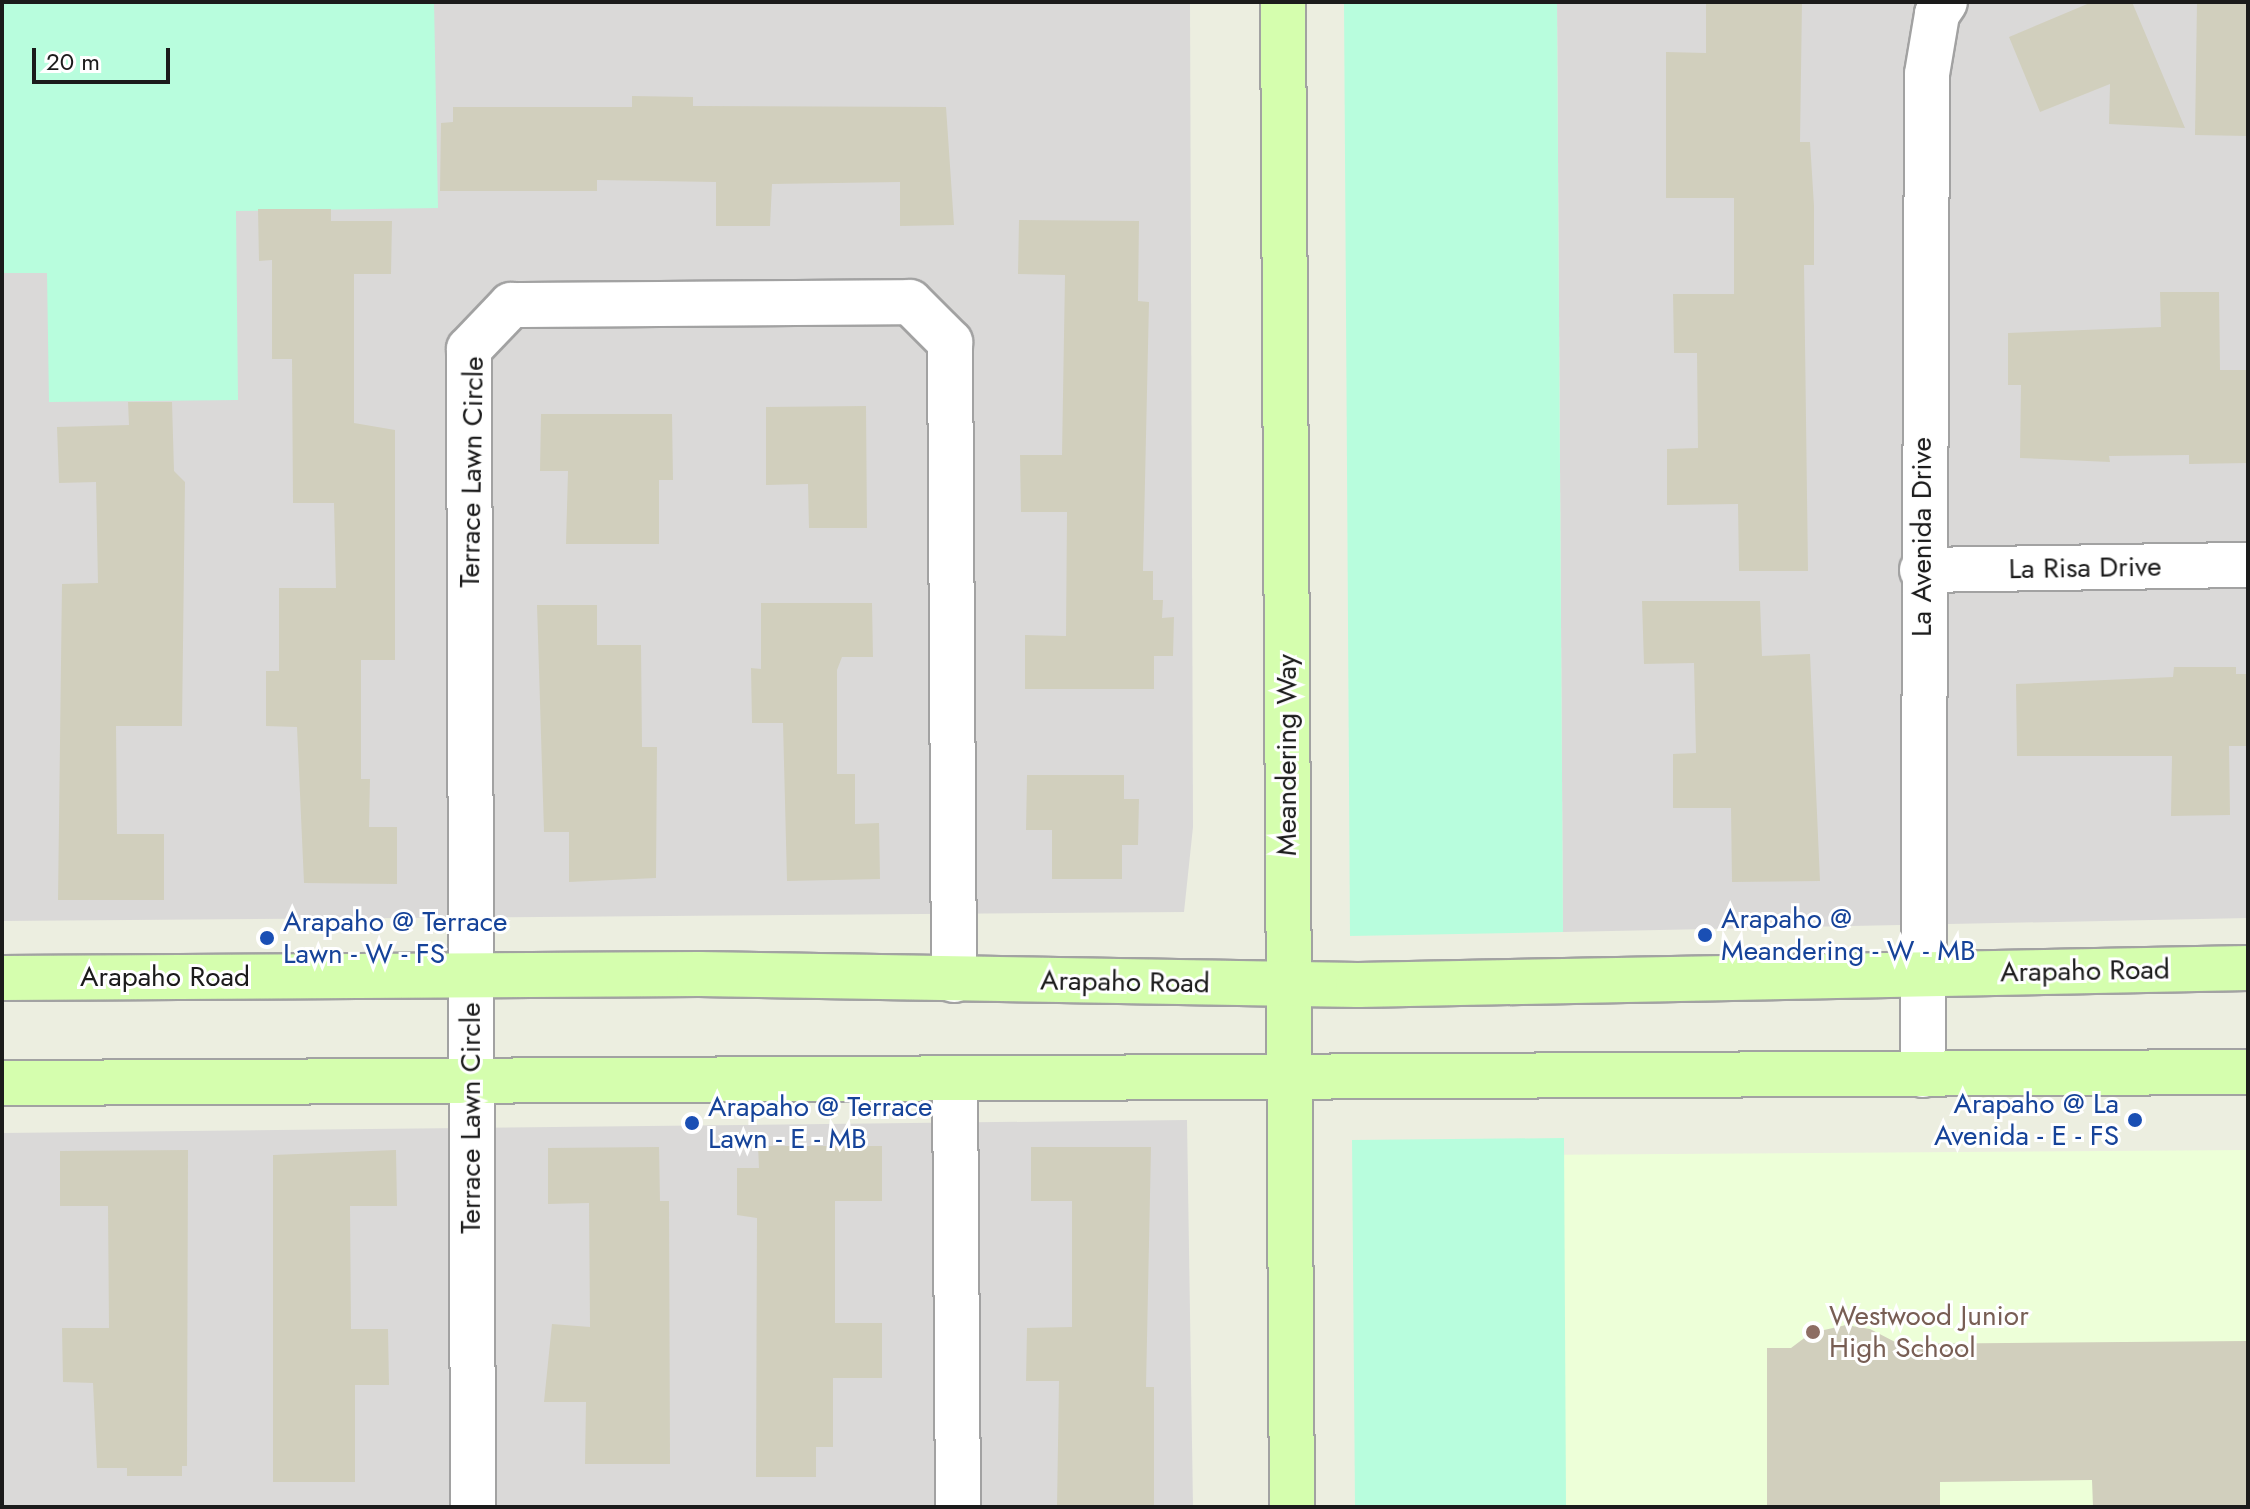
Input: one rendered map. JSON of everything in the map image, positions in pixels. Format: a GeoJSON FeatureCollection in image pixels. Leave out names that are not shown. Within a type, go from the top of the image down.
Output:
{"type":"FeatureCollection","features":[{"type":"Feature","properties":{"kind":"main road","name":"Meandering Way"},"geometry":{"type":"LineString","coordinates":[[1283,2],[1292,1507]]}},
{"type":"Feature","properties":{"kind":"main road","name":"Arapaho Road"},"geometry":{"type":"LineString","coordinates":[[2,978],[471,976],[1289,984],[2248,968]]}},
{"type":"Feature","properties":{"kind":"main road"},"geometry":{"type":"LineString","coordinates":[[2,1083],[2248,1072]]}},
{"type":"Feature","properties":{"kind":"street","name":"La Avenida Drive"},"geometry":{"type":"LineString","coordinates":[[1923,1075],[1922,570],[1927,74],[1937,14],[1945,2]]}},
{"type":"Feature","properties":{"kind":"street","name":"Terrace Lawn Circle"},"geometry":{"type":"LineString","coordinates":[[473,1507],[469,349],[511,305],[910,302],[950,342],[954,980]]}},
{"type":"Feature","properties":{"kind":"street","name":"La Risa Drive"},"geometry":{"type":"LineString","coordinates":[[1922,570],[2248,565]]}},
{"type":"Feature","properties":{"kind":"street"},"geometry":{"type":"LineString","coordinates":[[955,1078],[958,1507]]}},
{"type":"Feature","properties":{"kind":"shaded area"},"geometry":{"type":"Polygon","coordinates":[[[2,2],[1190,2],[1193,827],[1184,912],[2,921],[2,2]]]}},
{"type":"Feature","properties":{"kind":"shaded area"},"geometry":{"type":"Polygon","coordinates":[[[2,2],[434,2],[438,208],[236,211],[238,400],[49,402],[47,273],[2,273],[2,2]]]}},
{"type":"Feature","properties":{"kind":"shaded area"},"geometry":{"type":"Polygon","coordinates":[[[1344,2],[1557,2],[1563,932],[1350,936],[1344,2]]]}},
{"type":"Feature","properties":{"kind":"shaded area"},"geometry":{"type":"Polygon","coordinates":[[[1557,2],[2248,2],[2248,918],[1563,932],[1557,2]]]}},
{"type":"Feature","properties":{"kind":"shaded area"},"geometry":{"type":"Polygon","coordinates":[[[1187,1120],[1193,1507],[2,1507],[2,1133],[1187,1120]]]}},
{"type":"Feature","properties":{"kind":"shaded area"},"geometry":{"type":"Polygon","coordinates":[[[1564,1138],[1566,1507],[1355,1507],[1352,1140],[1564,1138]]]}},
{"type":"Feature","properties":{"kind":"shaded area","name":"Westwood Junior High School"},"geometry":{"type":"Polygon","coordinates":[[[2248,1150],[2248,1507],[1377,1507],[1378,1156],[2248,1150]]]}},
{"type":"Feature","properties":{"kind":"building"},"geometry":{"type":"Polygon","coordinates":[[[1706,2],[1802,2],[1800,142],[1810,142],[1814,206],[1814,265],[1804,265],[1808,571],[1739,571],[1738,504],[1667,505],[1667,449],[1698,448],[1697,353],[1674,353],[1673,294],[1734,294],[1734,198],[1666,198],[1666,52],[1706,53],[1706,2]]]}},
{"type":"Feature","properties":{"kind":"building"},"geometry":{"type":"Polygon","coordinates":[[[2092,2],[2132,2],[2185,128],[2109,124],[2110,84],[2040,112],[2009,37],[2092,2]]]}},
{"type":"Feature","properties":{"kind":"building"},"geometry":{"type":"Polygon","coordinates":[[[2197,2],[2248,2],[2248,136],[2195,135],[2197,2]]]}},
{"type":"Feature","properties":{"kind":"building"},"geometry":{"type":"Polygon","coordinates":[[[632,96],[693,97],[693,106],[946,107],[954,225],[900,226],[900,182],[772,184],[770,226],[716,226],[716,182],[597,180],[597,191],[440,191],[441,123],[453,122],[453,107],[632,107],[632,96]]]}},
{"type":"Feature","properties":{"kind":"building"},"geometry":{"type":"Polygon","coordinates":[[[258,209],[331,209],[331,221],[392,221],[391,274],[354,274],[354,423],[395,430],[395,660],[361,660],[361,779],[370,779],[369,827],[397,827],[397,884],[304,883],[297,727],[266,726],[266,671],[279,671],[279,588],[336,588],[334,503],[293,503],[292,359],[272,359],[272,260],[259,261],[258,209]]]}},
{"type":"Feature","properties":{"kind":"building"},"geometry":{"type":"Polygon","coordinates":[[[1019,220],[1139,221],[1138,301],[1149,302],[1143,571],[1153,571],[1153,600],[1163,600],[1162,618],[1174,617],[1173,656],[1154,656],[1154,689],[1025,689],[1025,635],[1066,636],[1067,512],[1021,512],[1020,455],[1062,455],[1065,275],[1018,274],[1019,220]]]}},
{"type":"Feature","properties":{"kind":"building"},"geometry":{"type":"Polygon","coordinates":[[[2160,292],[2219,292],[2220,370],[2248,370],[2248,463],[2189,464],[2189,455],[2109,456],[2110,462],[2020,458],[2021,385],[2008,385],[2008,333],[2161,327],[2160,292]]]}},
{"type":"Feature","properties":{"kind":"building"},"geometry":{"type":"Polygon","coordinates":[[[128,402],[172,402],[174,471],[185,482],[182,726],[116,726],[117,834],[164,834],[164,900],[58,900],[62,584],[98,583],[96,482],[59,483],[57,427],[129,425],[128,402]]]}},
{"type":"Feature","properties":{"kind":"building"},"geometry":{"type":"Polygon","coordinates":[[[866,406],[867,528],[809,528],[808,484],[766,485],[766,407],[866,406]]]}},
{"type":"Feature","properties":{"kind":"building"},"geometry":{"type":"Polygon","coordinates":[[[541,414],[672,414],[673,480],[659,480],[659,544],[566,544],[568,471],[540,471],[541,414]]]}},
{"type":"Feature","properties":{"kind":"building"},"geometry":{"type":"Polygon","coordinates":[[[1642,601],[1760,601],[1762,656],[1810,654],[1820,881],[1732,882],[1731,808],[1673,808],[1673,754],[1696,753],[1694,663],[1644,664],[1642,601]]]}},
{"type":"Feature","properties":{"kind":"building"},"geometry":{"type":"Polygon","coordinates":[[[761,603],[872,603],[873,657],[842,657],[837,670],[837,774],[855,774],[855,824],[879,823],[880,879],[787,881],[783,723],[752,723],[751,668],[761,669],[761,603]]]}},
{"type":"Feature","properties":{"kind":"building"},"geometry":{"type":"Polygon","coordinates":[[[537,605],[597,605],[597,645],[641,645],[642,747],[657,747],[656,878],[569,882],[569,832],[544,832],[537,605]]]}},
{"type":"Feature","properties":{"kind":"building"},"geometry":{"type":"Polygon","coordinates":[[[2174,667],[2236,667],[2236,674],[2248,674],[2248,746],[2229,746],[2230,815],[2171,816],[2172,756],[2017,756],[2016,684],[2173,677],[2174,667]]]}},
{"type":"Feature","properties":{"kind":"building"},"geometry":{"type":"Polygon","coordinates":[[[1027,775],[1124,775],[1124,799],[1139,799],[1138,845],[1122,845],[1122,879],[1052,879],[1052,830],[1026,830],[1027,775]]]}},
{"type":"Feature","properties":{"kind":"building"},"geometry":{"type":"Polygon","coordinates":[[[758,1146],[882,1146],[882,1201],[835,1201],[835,1323],[882,1323],[882,1378],[833,1378],[833,1447],[816,1447],[816,1477],[756,1477],[757,1218],[737,1215],[737,1168],[759,1168],[758,1146]]]}},
{"type":"Feature","properties":{"kind":"building"},"geometry":{"type":"Polygon","coordinates":[[[659,1147],[660,1201],[669,1201],[670,1464],[585,1464],[586,1402],[544,1402],[552,1324],[590,1327],[589,1203],[548,1204],[548,1148],[659,1147]]]}},
{"type":"Feature","properties":{"kind":"building"},"geometry":{"type":"Polygon","coordinates":[[[1031,1147],[1151,1147],[1146,1387],[1154,1387],[1154,1507],[1057,1507],[1059,1381],[1026,1381],[1027,1328],[1072,1327],[1072,1201],[1031,1201],[1031,1147]]]}},
{"type":"Feature","properties":{"kind":"building"},"geometry":{"type":"Polygon","coordinates":[[[188,1150],[187,1466],[182,1466],[182,1476],[127,1476],[127,1468],[97,1468],[93,1383],[63,1382],[62,1328],[109,1328],[108,1206],[60,1206],[60,1151],[188,1150]]]}},
{"type":"Feature","properties":{"kind":"building"},"geometry":{"type":"Polygon","coordinates":[[[396,1150],[397,1206],[350,1206],[351,1329],[388,1329],[389,1385],[355,1385],[355,1482],[273,1482],[273,1155],[396,1150]]]}},
{"type":"Feature","properties":{"kind":"building"},"geometry":{"type":"Polygon","coordinates":[[[1846,1325],[1870,1329],[1899,1344],[2248,1341],[2248,1507],[2093,1507],[2092,1480],[1940,1482],[1940,1507],[1767,1507],[1767,1348],[1791,1348],[1811,1333],[1846,1325]]]}},
{"type":"Feature","properties":{"kind":"place","name":"Arapaho @ Meandering - W - MB"},"geometry":{"type":"Point","coordinates":[1705,935]}},
{"type":"Feature","properties":{"kind":"place","name":"Arapaho @ Terrace Lawn - W - FS"},"geometry":{"type":"Point","coordinates":[267,938]}},
{"type":"Feature","properties":{"kind":"place","name":"Arapaho @ La Avenida - E - FS"},"geometry":{"type":"Point","coordinates":[2135,1120]}},
{"type":"Feature","properties":{"kind":"place","name":"Arapaho @ Terrace Lawn - E - MB"},"geometry":{"type":"Point","coordinates":[692,1123]}},
{"type":"Feature","properties":{"kind":"place","name":"Westwood Junior High School"},"geometry":{"type":"Point","coordinates":[1813,1332]}}]}
